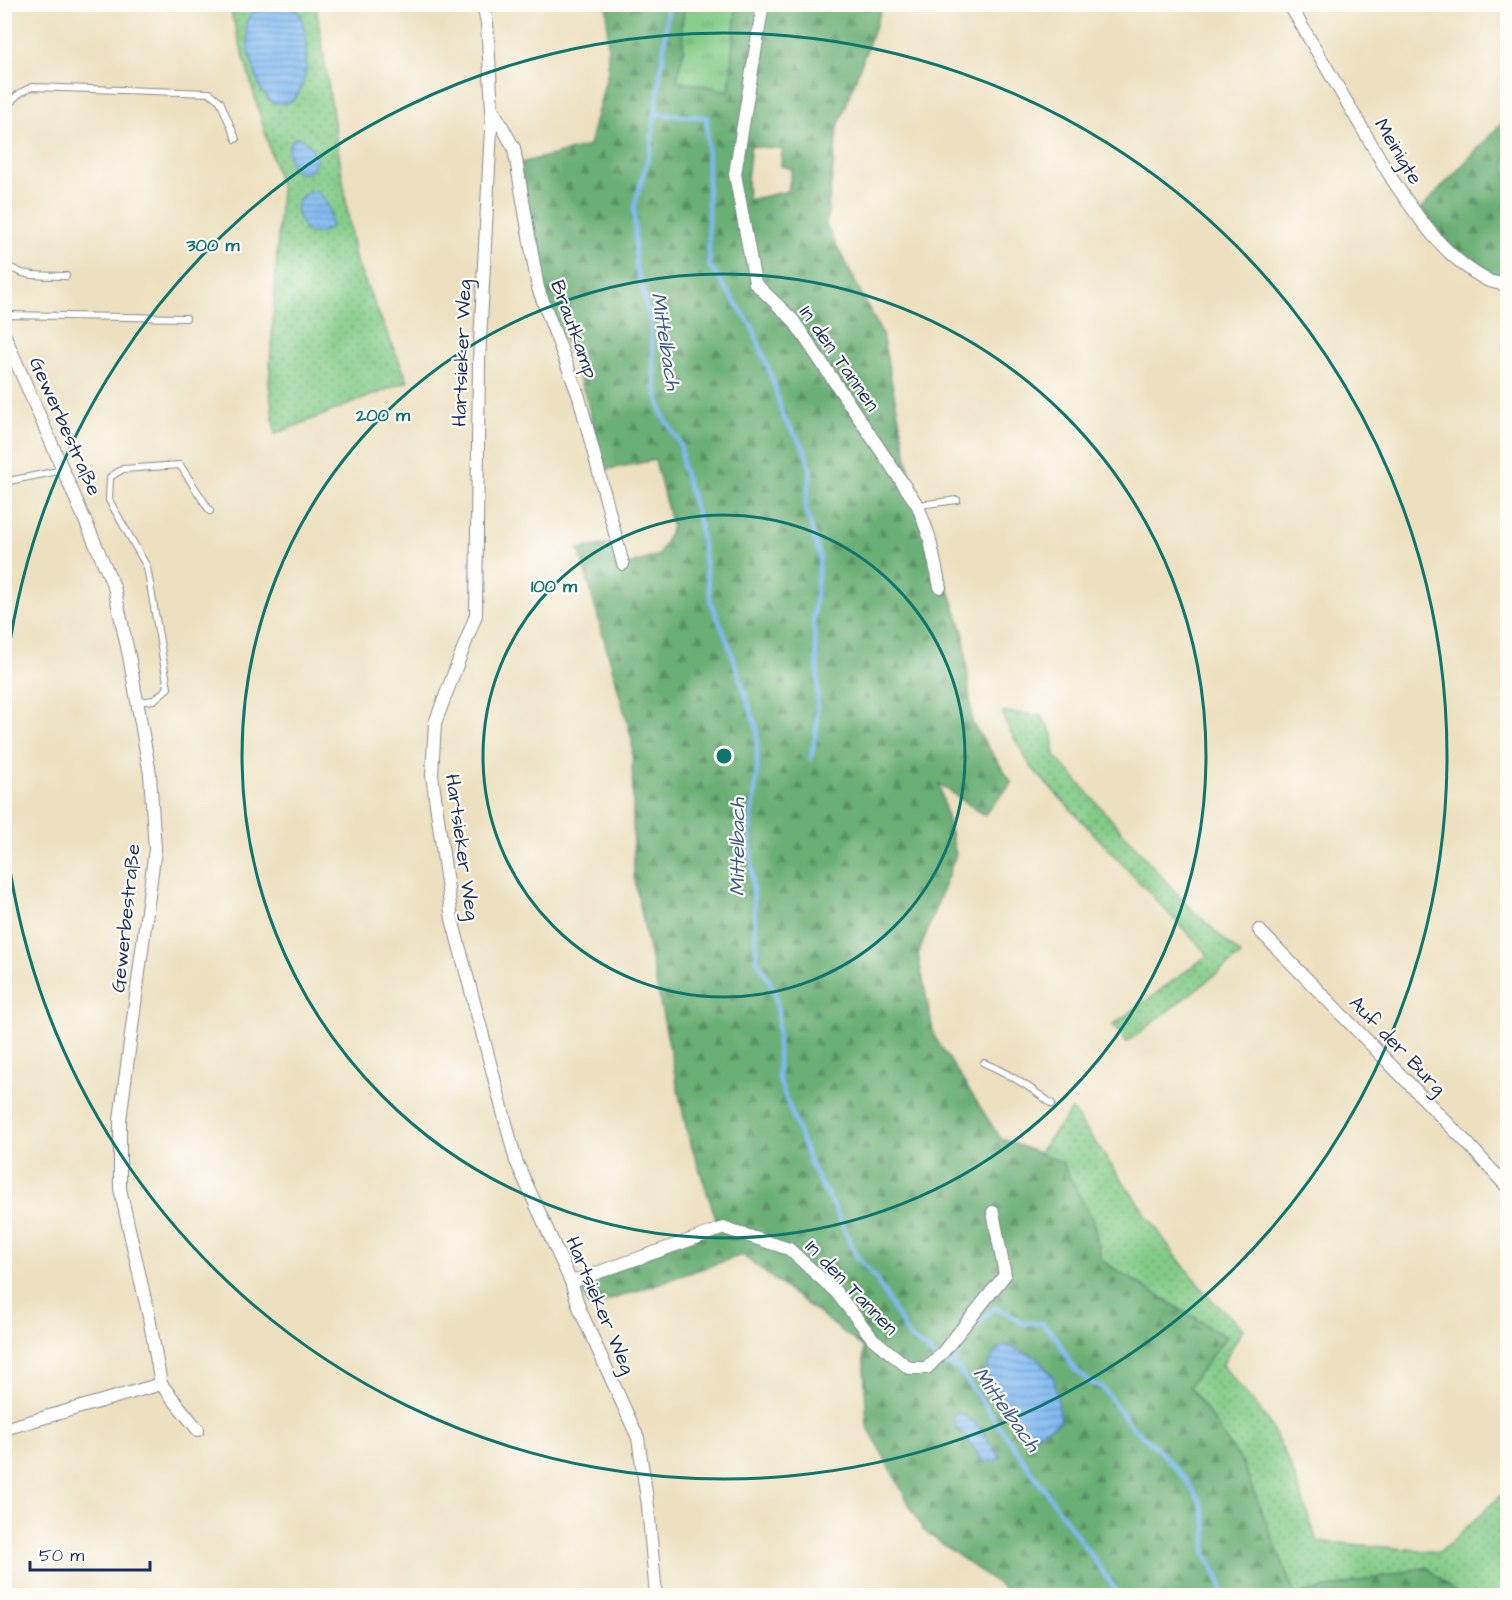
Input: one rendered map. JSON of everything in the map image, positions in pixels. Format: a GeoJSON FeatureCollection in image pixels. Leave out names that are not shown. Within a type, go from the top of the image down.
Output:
{"type":"FeatureCollection","features":[{"type":"Feature","properties":{"kind":"street","name":"Hartsieker Weg"},"geometry":{"type":"LineString","coordinates":[[483,4],[487,23],[492,109],[479,362],[476,615],[435,723],[432,775],[452,919],[516,1161],[638,1438],[648,1506],[656,1596]]}},
{"type":"Feature","properties":{"kind":"street","name":"In den Tannen"},"geometry":{"type":"LineString","coordinates":[[763,4],[735,174],[755,283],[792,320],[918,506],[929,536],[940,587]]}},
{"type":"Feature","properties":{"kind":"street","name":"Meinigte"},"geometry":{"type":"LineString","coordinates":[[1289,4],[1408,204],[1444,249],[1486,280],[1508,285]]}},
{"type":"Feature","properties":{"kind":"street","name":"Brautkamp"},"geometry":{"type":"LineString","coordinates":[[492,109],[514,148],[538,288],[579,397],[623,564]]}},
{"type":"Feature","properties":{"kind":"street","name":"Gewerbestraße"},"geometry":{"type":"LineString","coordinates":[[4,334],[65,469],[114,587],[150,774],[155,849],[120,1120],[120,1189],[142,1284],[161,1384],[198,1430]]}},
{"type":"Feature","properties":{"kind":"street","name":"Auf der Burg"},"geometry":{"type":"LineString","coordinates":[[1259,930],[1470,1146],[1508,1188]]}},
{"type":"Feature","properties":{"kind":"street","name":"In den Tannen"},"geometry":{"type":"LineString","coordinates":[[571,1282],[724,1228],[789,1249],[836,1292],[873,1339],[909,1368],[927,1368],[943,1352],[1005,1275],[993,1212]]}},
{"type":"Feature","properties":{"kind":"street"},"geometry":{"type":"LineString","coordinates":[[4,1430],[161,1384]]}},
{"type":"Feature","properties":{"kind":"lane"},"geometry":{"type":"LineString","coordinates":[[4,118],[8,103],[18,93],[32,87],[210,93],[220,102],[236,139]]}},
{"type":"Feature","properties":{"kind":"lane"},"geometry":{"type":"LineString","coordinates":[[4,262],[11,269],[23,274],[66,276]]}},
{"type":"Feature","properties":{"kind":"lane"},"geometry":{"type":"LineString","coordinates":[[4,315],[186,318]]}},
{"type":"Feature","properties":{"kind":"lane"},"geometry":{"type":"LineString","coordinates":[[137,702],[154,700],[168,688],[147,567],[109,500],[110,477],[123,469],[180,465],[210,511]]}},
{"type":"Feature","properties":{"kind":"lane"},"geometry":{"type":"LineString","coordinates":[[4,482],[65,469]]}},
{"type":"Feature","properties":{"kind":"lane"},"geometry":{"type":"LineString","coordinates":[[918,506],[957,500]]}},
{"type":"Feature","properties":{"kind":"lane"},"geometry":{"type":"LineString","coordinates":[[984,1063],[1000,1069],[1052,1104]]}},
{"type":"Feature","properties":{"kind":"green space"},"geometry":{"type":"Polygon","coordinates":[[[229,5],[316,5],[355,259],[408,381],[275,434],[269,384],[281,189],[229,5]]]}},
{"type":"Feature","properties":{"kind":"green space"},"geometry":{"type":"Polygon","coordinates":[[[607,5],[685,5],[682,26],[684,51],[677,80],[729,91],[736,5],[883,5],[838,127],[826,225],[882,334],[911,478],[964,635],[972,723],[1012,783],[984,815],[939,784],[956,854],[918,955],[934,1036],[1000,1138],[1062,1162],[1093,1221],[1102,1261],[1226,1337],[1189,1386],[1243,1464],[1295,1595],[1013,1595],[923,1530],[867,1425],[863,1347],[742,1255],[589,1307],[578,1284],[718,1225],[687,1132],[634,877],[632,739],[579,549],[613,543],[619,568],[659,555],[672,527],[655,460],[605,470],[586,397],[542,284],[520,163],[589,146],[608,71],[607,5]],[[751,146],[747,180],[748,200],[788,191],[792,169],[781,166],[782,149],[751,146]],[[997,1394],[1001,1408],[1030,1438],[1061,1421],[1056,1401],[997,1394]],[[981,1427],[958,1430],[984,1462],[1000,1456],[992,1448],[981,1427]]]}},
{"type":"Feature","properties":{"kind":"green space"},"geometry":{"type":"Polygon","coordinates":[[[685,5],[736,5],[729,91],[677,80],[684,51],[682,26],[685,5]]]}},
{"type":"Feature","properties":{"kind":"green space"},"geometry":{"type":"Polygon","coordinates":[[[1507,118],[1507,277],[1496,275],[1450,245],[1421,209],[1507,118]]]}},
{"type":"Feature","properties":{"kind":"green space"},"geometry":{"type":"Polygon","coordinates":[[[1003,712],[1040,715],[1053,734],[1055,756],[1188,906],[1241,955],[1127,1042],[1113,1025],[1208,955],[1031,767],[1005,722],[1003,712]]]}},
{"type":"Feature","properties":{"kind":"green space"},"geometry":{"type":"Polygon","coordinates":[[[1072,1110],[1175,1255],[1207,1295],[1243,1329],[1222,1365],[1267,1419],[1290,1464],[1317,1541],[1440,1552],[1507,1490],[1507,1595],[1458,1595],[1427,1567],[1294,1595],[1243,1464],[1188,1386],[1226,1337],[1102,1261],[1093,1221],[1038,1153],[1072,1110]]]}},
{"type":"Feature","properties":{"kind":"green space"},"geometry":{"type":"Polygon","coordinates":[[[1427,1567],[1458,1595],[1295,1595],[1427,1567]]]}},
{"type":"Feature","properties":{"kind":"water"},"geometry":{"type":"Polygon","coordinates":[[[265,5],[292,5],[301,16],[303,25],[306,50],[304,78],[300,90],[286,103],[272,103],[261,90],[249,53],[246,22],[252,13],[265,5]]]}},
{"type":"Feature","properties":{"kind":"water"},"geometry":{"type":"Polygon","coordinates":[[[296,137],[310,145],[317,159],[308,172],[297,172],[290,161],[288,153],[290,143],[296,137]]]}},
{"type":"Feature","properties":{"kind":"water"},"geometry":{"type":"Polygon","coordinates":[[[309,192],[317,192],[329,208],[330,228],[321,233],[308,233],[298,216],[299,201],[309,192]]]}},
{"type":"Feature","properties":{"kind":"water"},"geometry":{"type":"Polygon","coordinates":[[[1005,1345],[1036,1357],[1054,1378],[1061,1421],[1030,1438],[1001,1408],[985,1371],[995,1352],[1005,1345]]]}},
{"type":"Feature","properties":{"kind":"water"},"geometry":{"type":"Polygon","coordinates":[[[958,1413],[967,1417],[978,1427],[1000,1456],[997,1461],[984,1462],[954,1424],[953,1417],[958,1413]]]}},
{"type":"Feature","properties":{"kind":"waterway","name":"Mittelbach"},"geometry":{"type":"LineString","coordinates":[[667,4],[666,33],[650,151],[634,207],[636,266],[650,318],[655,384],[662,414],[681,445],[682,465],[699,521],[711,603],[727,640],[757,729],[757,773],[750,836],[757,960],[775,991],[778,1013],[778,1077],[813,1170],[833,1205],[857,1257],[875,1277],[909,1337],[929,1351],[937,1361],[958,1368],[1120,1596]]}},
{"type":"Feature","properties":{"kind":"waterway"},"geometry":{"type":"LineString","coordinates":[[654,114],[707,117],[709,265],[752,326],[772,378],[783,417],[804,448],[811,473],[805,505],[820,557],[813,622],[818,672],[817,725],[811,759]]}},
{"type":"Feature","properties":{"kind":"waterway"},"geometry":{"type":"LineString","coordinates":[[952,1367],[969,1335],[994,1308],[1007,1312],[1021,1323],[1042,1323],[1058,1340],[1072,1366],[1088,1381],[1102,1387],[1133,1428],[1157,1448],[1186,1480],[1201,1503],[1207,1528],[1205,1552],[1220,1581],[1223,1596]]}}]}
